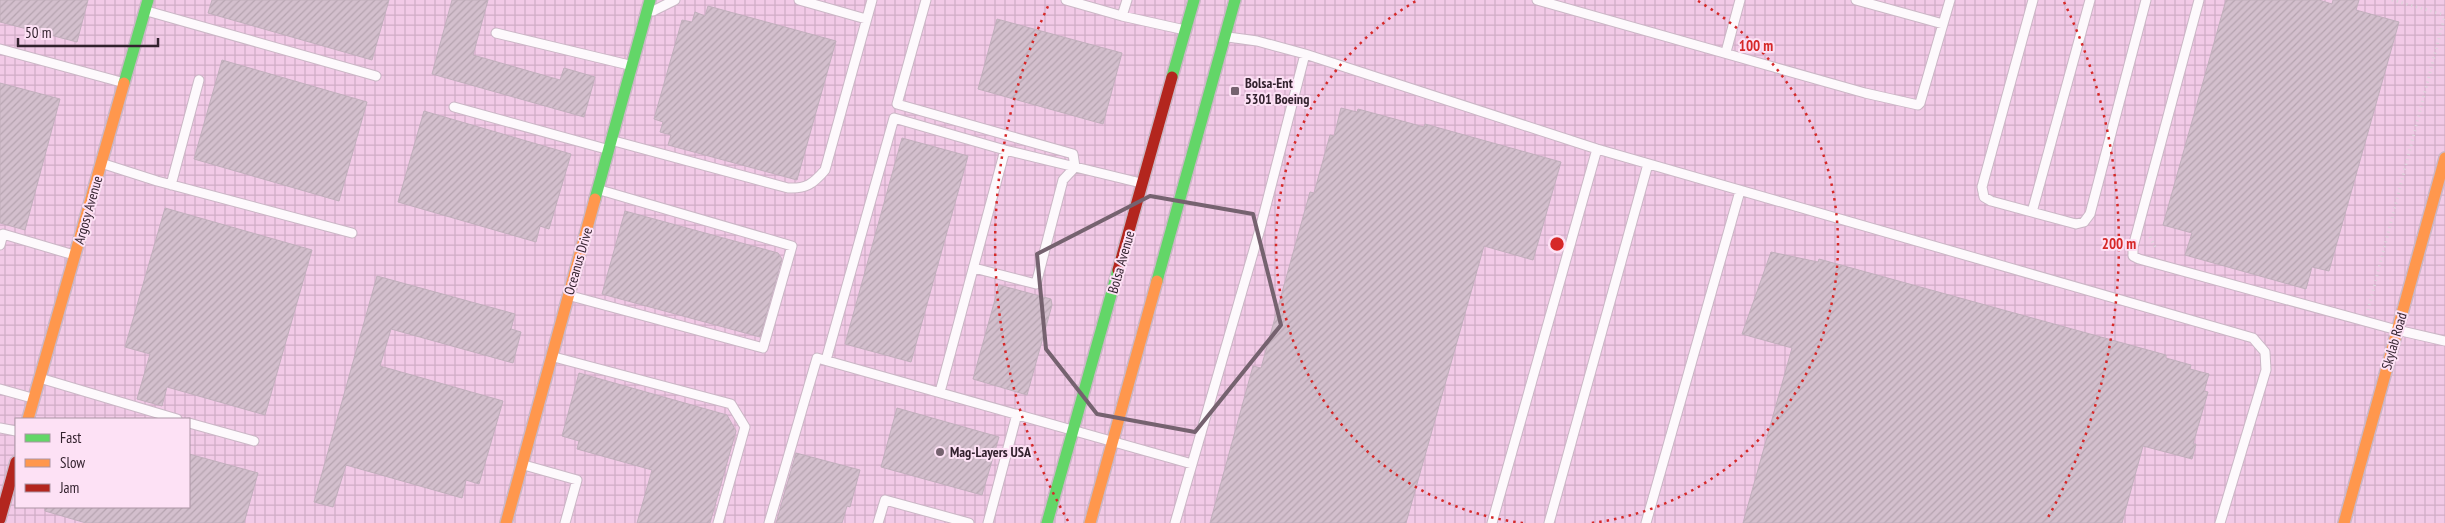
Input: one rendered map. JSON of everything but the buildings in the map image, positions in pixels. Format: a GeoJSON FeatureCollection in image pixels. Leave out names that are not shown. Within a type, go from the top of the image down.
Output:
{"type":"FeatureCollection","features":[{"type":"Feature","properties":{"kind":"street","name":"Oceanus Drive"},"geometry":{"type":"LineString","coordinates":[[506,523],[650,0]]}},
{"type":"Feature","properties":{"kind":"street","name":"Bolsa Avenue"},"geometry":{"type":"LineString","coordinates":[[1047,523],[1144,184],[1191,31],[1194,0]]}},
{"type":"Feature","properties":{"kind":"street"},"geometry":{"type":"LineString","coordinates":[[1090,523],[1220,36],[1235,0]]}},
{"type":"Feature","properties":{"kind":"street","name":"Argosy Avenue"},"geometry":{"type":"LineString","coordinates":[[28,418],[146,5]]}},
{"type":"Feature","properties":{"kind":"street","name":"Skylab Road"},"geometry":{"type":"LineString","coordinates":[[2344,523],[2445,158]]}},
{"type":"Feature","properties":{"kind":"street"},"geometry":{"type":"LineString","coordinates":[[0,520],[15,466]]}},
{"type":"Feature","properties":{"kind":"lane"},"geometry":{"type":"LineString","coordinates":[[646,14],[675,0]]}},
{"type":"Feature","properties":{"kind":"lane"},"geometry":{"type":"LineString","coordinates":[[799,0],[866,19]]}},
{"type":"Feature","properties":{"kind":"lane"},"geometry":{"type":"LineString","coordinates":[[454,107],[788,188],[803,189],[815,182],[825,170],[872,0]]}},
{"type":"Feature","properties":{"kind":"lane"},"geometry":{"type":"LineString","coordinates":[[926,0],[897,104],[1073,154],[1075,167]]}},
{"type":"Feature","properties":{"kind":"lane"},"geometry":{"type":"LineString","coordinates":[[1066,0],[1122,16],[1191,31]]}},
{"type":"Feature","properties":{"kind":"lane"},"geometry":{"type":"LineString","coordinates":[[1122,16],[1127,0]]}},
{"type":"Feature","properties":{"kind":"lane"},"geometry":{"type":"LineString","coordinates":[[1537,0],[1726,52],[1865,93],[1918,105],[1950,0]]}},
{"type":"Feature","properties":{"kind":"lane"},"geometry":{"type":"LineString","coordinates":[[1726,52],[1740,0]]}},
{"type":"Feature","properties":{"kind":"lane"},"geometry":{"type":"LineString","coordinates":[[1856,0],[1943,24]]}},
{"type":"Feature","properties":{"kind":"lane"},"geometry":{"type":"LineString","coordinates":[[2034,0],[1982,187],[1984,197],[1991,201],[2076,224],[2084,222],[2090,214],[2146,0]]}},
{"type":"Feature","properties":{"kind":"lane"},"geometry":{"type":"LineString","coordinates":[[2032,212],[2090,0]]}},
{"type":"Feature","properties":{"kind":"lane"},"geometry":{"type":"LineString","coordinates":[[2199,0],[2133,247],[2133,256],[2397,330],[2445,341]]}},
{"type":"Feature","properties":{"kind":"lane"},"geometry":{"type":"LineString","coordinates":[[146,5],[376,76]]}},
{"type":"Feature","properties":{"kind":"lane"},"geometry":{"type":"LineString","coordinates":[[496,33],[632,66]]}},
{"type":"Feature","properties":{"kind":"lane"},"geometry":{"type":"LineString","coordinates":[[1220,36],[1257,41],[1305,54],[1597,149],[2253,338],[2265,352],[2266,370],[2220,523]]}},
{"type":"Feature","properties":{"kind":"lane"},"geometry":{"type":"LineString","coordinates":[[0,49],[124,83]]}},
{"type":"Feature","properties":{"kind":"lane"},"geometry":{"type":"LineString","coordinates":[[1175,523],[1260,229],[1305,54]]}},
{"type":"Feature","properties":{"kind":"lane"},"geometry":{"type":"LineString","coordinates":[[171,185],[199,80]]}},
{"type":"Feature","properties":{"kind":"lane"},"geometry":{"type":"LineString","coordinates":[[826,360],[894,118],[1005,150],[1144,184]]}},
{"type":"Feature","properties":{"kind":"lane"},"geometry":{"type":"LineString","coordinates":[[1492,523],[1597,149]]}},
{"type":"Feature","properties":{"kind":"lane"},"geometry":{"type":"LineString","coordinates":[[940,392],[1005,150]]}},
{"type":"Feature","properties":{"kind":"lane"},"geometry":{"type":"LineString","coordinates":[[101,163],[171,185],[352,233]]}},
{"type":"Feature","properties":{"kind":"lane"},"geometry":{"type":"LineString","coordinates":[[1549,523],[1648,164]]}},
{"type":"Feature","properties":{"kind":"lane"},"geometry":{"type":"LineString","coordinates":[[974,268],[1036,284],[1063,180],[1075,167]]}},
{"type":"Feature","properties":{"kind":"lane"},"geometry":{"type":"LineString","coordinates":[[568,295],[763,348],[774,311],[792,246],[598,189]]}},
{"type":"Feature","properties":{"kind":"lane"},"geometry":{"type":"LineString","coordinates":[[1646,523],[1740,190]]}},
{"type":"Feature","properties":{"kind":"lane"},"geometry":{"type":"LineString","coordinates":[[0,245],[3,234],[75,255]]}},
{"type":"Feature","properties":{"kind":"lane"},"geometry":{"type":"LineString","coordinates":[[551,356],[731,404],[744,426],[718,523]]}},
{"type":"Feature","properties":{"kind":"lane"},"geometry":{"type":"LineString","coordinates":[[770,523],[816,358],[1192,464]]}},
{"type":"Feature","properties":{"kind":"lane"},"geometry":{"type":"LineString","coordinates":[[40,378],[174,418]]}},
{"type":"Feature","properties":{"kind":"lane"},"geometry":{"type":"LineString","coordinates":[[0,389],[34,398]]}},
{"type":"Feature","properties":{"kind":"lane"},"geometry":{"type":"LineString","coordinates":[[988,523],[1017,414]]}},
{"type":"Feature","properties":{"kind":"lane"},"geometry":{"type":"LineString","coordinates":[[190,422],[254,441]]}},
{"type":"Feature","properties":{"kind":"lane"},"geometry":{"type":"LineString","coordinates":[[0,428],[15,431]]}},
{"type":"Feature","properties":{"kind":"lane"},"geometry":{"type":"LineString","coordinates":[[522,464],[577,480],[565,523]]}},
{"type":"Feature","properties":{"kind":"lane"},"geometry":{"type":"LineString","coordinates":[[878,523],[885,500],[969,523]]}},
{"type":"Feature","properties":{"kind":"path"},"geometry":{"type":"LineString","coordinates":[[2367,312],[2445,15],[2392,0]]}},
{"type":"Feature","properties":{"kind":"highlighted area"},"geometry":{"type":"Polygon","coordinates":[[[1150,196],[1253,214],[1281,325],[1195,432],[1097,414],[1046,349],[1037,254],[1150,196]]]}},
{"type":"Feature","properties":{"kind":"shaded area"},"geometry":{"type":"Polygon","coordinates":[[[0,0],[2445,0],[2445,523],[0,523],[0,0]]]}},
{"type":"Feature","properties":{"kind":"traffic: fast"},"geometry":{"type":"LineString","coordinates":[[124,83],[148,0]]}},
{"type":"Feature","properties":{"kind":"traffic: fast"},"geometry":{"type":"LineString","coordinates":[[595,199],[650,0]]}},
{"type":"Feature","properties":{"kind":"traffic: fast"},"geometry":{"type":"LineString","coordinates":[[1172,77],[1194,0]]}},
{"type":"Feature","properties":{"kind":"traffic: fast"},"geometry":{"type":"LineString","coordinates":[[1157,281],[1235,0]]}},
{"type":"Feature","properties":{"kind":"traffic: fast"},"geometry":{"type":"LineString","coordinates":[[1047,523],[1118,270]]}},
{"type":"Feature","properties":{"kind":"traffic: slow"},"geometry":{"type":"LineString","coordinates":[[28,418],[124,83]]}},
{"type":"Feature","properties":{"kind":"traffic: slow"},"geometry":{"type":"LineString","coordinates":[[2344,523],[2445,158]]}},
{"type":"Feature","properties":{"kind":"traffic: slow"},"geometry":{"type":"LineString","coordinates":[[506,523],[595,199]]}},
{"type":"Feature","properties":{"kind":"traffic: slow"},"geometry":{"type":"LineString","coordinates":[[1090,523],[1157,281]]}},
{"type":"Feature","properties":{"kind":"traffic: jam"},"geometry":{"type":"LineString","coordinates":[[1118,270],[1172,77]]}},
{"type":"Feature","properties":{"kind":"traffic: jam"},"geometry":{"type":"LineString","coordinates":[[0,519],[15,466]]}},
{"type":"Feature","properties":{"kind":"place","name":"Bolsa-Ent 5301 Boeing"},"geometry":{"type":"Point","coordinates":[1235,91]}},
{"type":"Feature","properties":{"kind":"place","name":"Mag-Layers USA"},"geometry":{"type":"Point","coordinates":[940,452]}}]}
